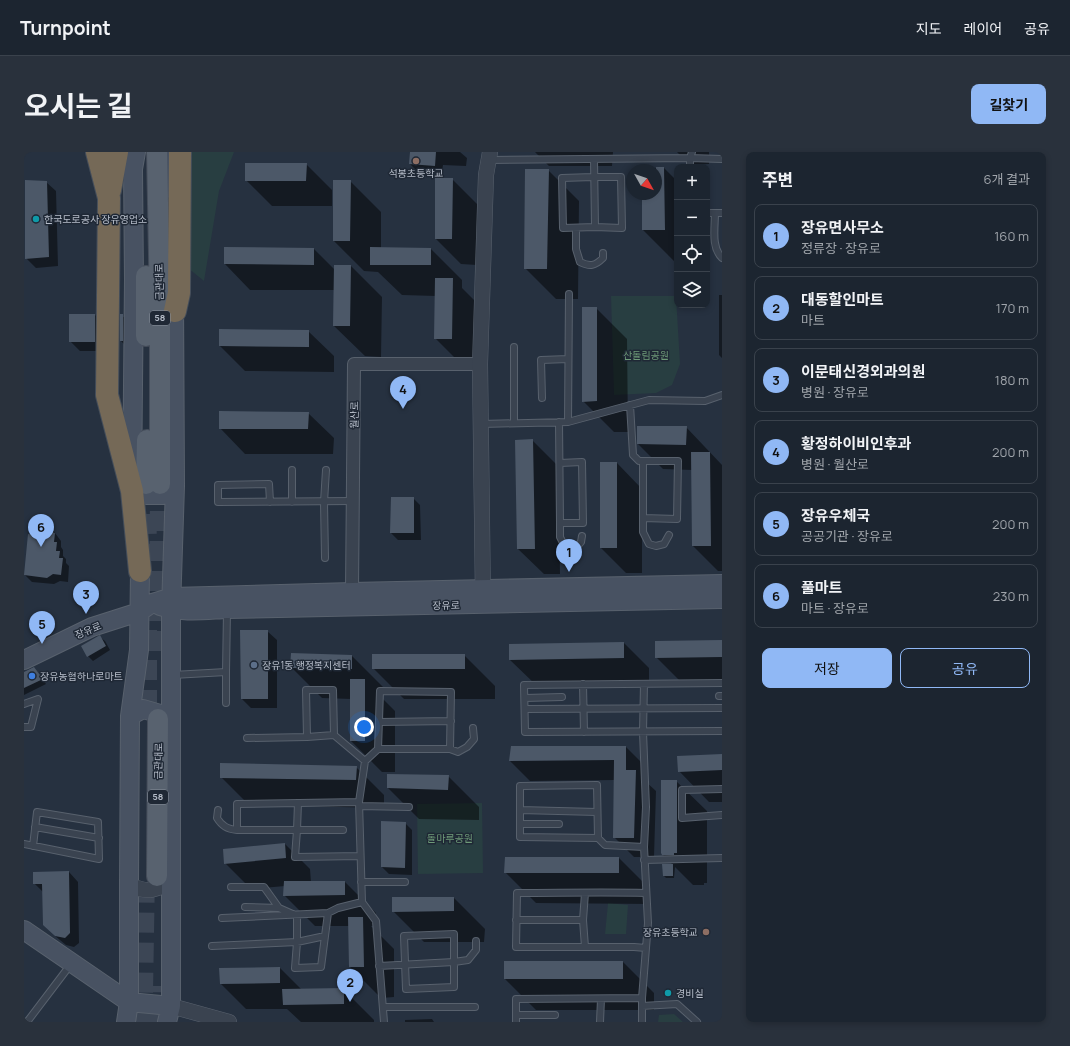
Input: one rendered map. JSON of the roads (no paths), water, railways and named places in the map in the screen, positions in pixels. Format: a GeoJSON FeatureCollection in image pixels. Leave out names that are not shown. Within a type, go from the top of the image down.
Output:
{"type":"FeatureCollection","features":[{"type":"Feature","properties":{"kind":"highway"},"geometry":{"type":"LineString","coordinates":[[97,152],[109,198]]}},
{"type":"Feature","properties":{"kind":"highway"},"geometry":{"type":"LineString","coordinates":[[117,152],[109,198],[107,395],[153,486],[140,571]]}},
{"type":"Feature","properties":{"kind":"highway"},"geometry":{"type":"LineString","coordinates":[[175,311],[180,293],[180,152]]}},
{"type":"Feature","properties":{"kind":"main road"},"geometry":{"type":"LineString","coordinates":[[136,152],[133,169],[134,279],[153,486],[171,603],[171,675],[152,718]]}},
{"type":"Feature","properties":{"kind":"main road","name":"금관대로"},"geometry":{"type":"LineString","coordinates":[[144,152],[147,425],[153,486]]}},
{"type":"Feature","properties":{"kind":"main road","name":"금관대로"},"geometry":{"type":"LineString","coordinates":[[153,486],[160,306],[157,152]]}},
{"type":"Feature","properties":{"kind":"main road"},"geometry":{"type":"LineString","coordinates":[[153,486],[175,311],[169,152]]}},
{"type":"Feature","properties":{"kind":"main road"},"geometry":{"type":"LineString","coordinates":[[24,930],[129,1002],[169,1014],[150,879],[152,718],[139,650],[145,607],[140,571]]}},
{"type":"Feature","properties":{"kind":"main road","name":"장유로"},"geometry":{"type":"LineString","coordinates":[[171,603],[193,611],[722,584]]}},
{"type":"Feature","properties":{"kind":"main road","name":"장유로"},"geometry":{"type":"LineString","coordinates":[[24,660],[92,627],[145,607],[171,603],[352,592],[483,597],[722,600]]}},
{"type":"Feature","properties":{"kind":"main road","name":"금관대로"},"geometry":{"type":"LineString","coordinates":[[150,879],[152,718]]}},
{"type":"Feature","properties":{"kind":"main road"},"geometry":{"type":"LineString","coordinates":[[126,1022],[150,879]]}},
{"type":"Feature","properties":{"kind":"street"},"geometry":{"type":"LineString","coordinates":[[483,597],[480,364],[489,156]]}},
{"type":"Feature","properties":{"kind":"street","name":"월산로"},"geometry":{"type":"LineString","coordinates":[[352,592],[354,364],[480,364]]}},
{"type":"Feature","properties":{"kind":"street"},"geometry":{"type":"LineString","coordinates":[[169,1014],[224,1021]]}},
{"type":"Feature","properties":{"kind":"lane"},"geometry":{"type":"LineString","coordinates":[[613,152],[613,159]]}},
{"type":"Feature","properties":{"kind":"lane"},"geometry":{"type":"LineString","coordinates":[[489,156],[594,160],[691,155],[722,159]]}},
{"type":"Feature","properties":{"kind":"lane"},"geometry":{"type":"LineString","coordinates":[[594,160],[595,227]]}},
{"type":"Feature","properties":{"kind":"lane"},"geometry":{"type":"LineString","coordinates":[[594,177],[622,178],[622,228],[563,228],[562,178],[594,177]]}},
{"type":"Feature","properties":{"kind":"lane"},"geometry":{"type":"LineString","coordinates":[[710,213],[722,213]]}},
{"type":"Feature","properties":{"kind":"lane"},"geometry":{"type":"LineString","coordinates":[[715,213],[715,240],[717,253],[722,258]]}},
{"type":"Feature","properties":{"kind":"lane"},"geometry":{"type":"LineString","coordinates":[[576,228],[576,249],[580,262],[588,266],[596,264],[603,258],[603,254]]}},
{"type":"Feature","properties":{"kind":"lane"},"geometry":{"type":"LineString","coordinates":[[568,422],[569,294]]}},
{"type":"Feature","properties":{"kind":"lane"},"geometry":{"type":"LineString","coordinates":[[514,348],[514,423]]}},
{"type":"Feature","properties":{"kind":"lane"},"geometry":{"type":"LineString","coordinates":[[542,398],[541,360],[568,359]]}},
{"type":"Feature","properties":{"kind":"lane"},"geometry":{"type":"LineString","coordinates":[[481,424],[568,422],[649,400],[705,401],[721,397]]}},
{"type":"Feature","properties":{"kind":"lane"},"geometry":{"type":"LineString","coordinates":[[630,405],[633,455],[639,461],[678,461],[677,519],[643,518]]}},
{"type":"Feature","properties":{"kind":"lane"},"geometry":{"type":"LineString","coordinates":[[559,422],[560,537],[565,547],[575,548],[581,542],[582,536]]}},
{"type":"Feature","properties":{"kind":"lane"},"geometry":{"type":"LineString","coordinates":[[644,461],[643,532],[649,544],[656,546],[664,544],[669,535]]}},
{"type":"Feature","properties":{"kind":"lane"},"geometry":{"type":"LineString","coordinates":[[560,463],[582,462],[583,508],[583,523],[560,524]]}},
{"type":"Feature","properties":{"kind":"lane"},"geometry":{"type":"LineString","coordinates":[[292,470],[292,502]]}},
{"type":"Feature","properties":{"kind":"lane"},"geometry":{"type":"LineString","coordinates":[[325,558],[324,502],[326,470]]}},
{"type":"Feature","properties":{"kind":"lane"},"geometry":{"type":"LineString","coordinates":[[270,502],[269,484],[218,485],[218,502],[270,502],[292,502],[324,502],[353,501]]}},
{"type":"Feature","properties":{"kind":"lane"},"geometry":{"type":"LineString","coordinates":[[226,703],[227,609]]}},
{"type":"Feature","properties":{"kind":"lane"},"geometry":{"type":"LineString","coordinates":[[171,675],[226,672]]}},
{"type":"Feature","properties":{"kind":"lane"},"geometry":{"type":"LineString","coordinates":[[722,683],[524,685],[525,732],[722,731]]}},
{"type":"Feature","properties":{"kind":"lane"},"geometry":{"type":"LineString","coordinates":[[583,684],[584,732]]}},
{"type":"Feature","properties":{"kind":"lane"},"geometry":{"type":"LineString","coordinates":[[642,1022],[642,998],[648,922],[644,860],[646,807],[643,732],[644,684]]}},
{"type":"Feature","properties":{"kind":"lane"},"geometry":{"type":"LineString","coordinates":[[307,738],[306,690],[332,690],[334,735]]}},
{"type":"Feature","properties":{"kind":"lane"},"geometry":{"type":"LineString","coordinates":[[378,750],[380,691],[451,692],[450,749]]}},
{"type":"Feature","properties":{"kind":"lane"},"geometry":{"type":"LineString","coordinates":[[525,698],[562,697]]}},
{"type":"Feature","properties":{"kind":"lane"},"geometry":{"type":"LineString","coordinates":[[24,704],[38,699],[31,727],[24,727]]}},
{"type":"Feature","properties":{"kind":"lane"},"geometry":{"type":"LineString","coordinates":[[525,709],[722,708]]}},
{"type":"Feature","properties":{"kind":"lane"},"geometry":{"type":"LineString","coordinates":[[380,722],[451,721]]}},
{"type":"Feature","properties":{"kind":"lane"},"geometry":{"type":"LineString","coordinates":[[384,1022],[376,921],[362,902],[359,804],[365,760],[378,750],[450,749],[458,752],[467,748],[474,739],[473,728]]}},
{"type":"Feature","properties":{"kind":"lane"},"geometry":{"type":"LineString","coordinates":[[247,738],[307,738],[334,735],[365,760]]}},
{"type":"Feature","properties":{"kind":"lane"},"geometry":{"type":"LineString","coordinates":[[598,838],[520,838],[520,786],[596,785],[598,838],[605,845],[644,847]]}},
{"type":"Feature","properties":{"kind":"lane"},"geometry":{"type":"LineString","coordinates":[[722,790],[682,790],[682,818],[722,815]]}},
{"type":"Feature","properties":{"kind":"lane"},"geometry":{"type":"LineString","coordinates":[[298,803],[295,857],[360,856]]}},
{"type":"Feature","properties":{"kind":"lane"},"geometry":{"type":"LineString","coordinates":[[237,830],[237,804],[298,803],[409,806]]}},
{"type":"Feature","properties":{"kind":"lane"},"geometry":{"type":"LineString","coordinates":[[218,810],[217,818],[221,824],[228,829],[343,830]]}},
{"type":"Feature","properties":{"kind":"lane"},"geometry":{"type":"LineString","coordinates":[[520,810],[597,812]]}},
{"type":"Feature","properties":{"kind":"lane"},"geometry":{"type":"LineString","coordinates":[[24,844],[33,846],[99,859],[98,822],[37,812],[33,846]]}},
{"type":"Feature","properties":{"kind":"lane"},"geometry":{"type":"LineString","coordinates":[[520,824],[559,824]]}},
{"type":"Feature","properties":{"kind":"lane"},"geometry":{"type":"LineString","coordinates":[[35,827],[99,838]]}},
{"type":"Feature","properties":{"kind":"lane"},"geometry":{"type":"LineString","coordinates":[[644,860],[722,858]]}},
{"type":"Feature","properties":{"kind":"lane"},"geometry":{"type":"LineString","coordinates":[[361,882],[405,882]]}},
{"type":"Feature","properties":{"kind":"lane"},"geometry":{"type":"LineString","coordinates":[[231,887],[264,887],[279,908]]}},
{"type":"Feature","properties":{"kind":"lane"},"geometry":{"type":"LineString","coordinates":[[646,893],[517,893],[516,920],[516,947],[646,948]]}},
{"type":"Feature","properties":{"kind":"lane"},"geometry":{"type":"LineString","coordinates":[[585,893],[583,920],[585,947]]}},
{"type":"Feature","properties":{"kind":"lane"},"geometry":{"type":"LineString","coordinates":[[222,918],[297,916],[328,913],[338,908],[362,902]]}},
{"type":"Feature","properties":{"kind":"lane"},"geometry":{"type":"LineString","coordinates":[[245,907],[279,908],[297,916]]}},
{"type":"Feature","properties":{"kind":"lane"},"geometry":{"type":"LineString","coordinates":[[297,916],[297,942],[294,968],[321,968],[328,913]]}},
{"type":"Feature","properties":{"kind":"lane"},"geometry":{"type":"LineString","coordinates":[[516,920],[583,920]]}},
{"type":"Feature","properties":{"kind":"lane"},"geometry":{"type":"LineString","coordinates":[[454,934],[454,962],[454,987],[406,989],[404,936],[454,934]]}},
{"type":"Feature","properties":{"kind":"lane"},"geometry":{"type":"LineString","coordinates":[[212,946],[297,942],[325,936]]}},
{"type":"Feature","properties":{"kind":"lane"},"geometry":{"type":"LineString","coordinates":[[379,966],[468,960],[476,950],[476,941]]}},
{"type":"Feature","properties":{"kind":"lane"},"geometry":{"type":"LineString","coordinates":[[27,1022],[72,963]]}},
{"type":"Feature","properties":{"kind":"lane"},"geometry":{"type":"LineString","coordinates":[[600,1022],[601,998]]}},
{"type":"Feature","properties":{"kind":"lane"},"geometry":{"type":"LineString","coordinates":[[555,1015],[516,1019],[516,999],[642,998]]}},
{"type":"Feature","properties":{"kind":"lane"},"geometry":{"type":"LineString","coordinates":[[642,1006],[677,1004],[697,1022]]}},
{"type":"Feature","properties":{"kind":"lane"},"geometry":{"type":"LineString","coordinates":[[383,1008],[475,1007]]}},
{"type":"Feature","properties":{"kind":"tunnel"},"geometry":{"type":"LineString","coordinates":[[146,484],[147,552]]}},
{"type":"Feature","properties":{"kind":"tunnel"},"geometry":{"type":"LineString","coordinates":[[159,651],[160,484]]}},
{"type":"Feature","properties":{"kind":"tunnel"},"geometry":{"type":"LineString","coordinates":[[147,630],[147,720]]}},
{"type":"Feature","properties":{"kind":"tunnel"},"geometry":{"type":"LineString","coordinates":[[137,1022],[143,994],[145,874]]}},
{"type":"Feature","properties":{"kind":"tunnel"},"geometry":{"type":"LineString","coordinates":[[154,1022],[156,1008],[156,986]]}},
{"type":"Feature","properties":{"kind":"place","name":"석봉초등학교"},"geometry":{"type":"Point","coordinates":[416,161]}},
{"type":"Feature","properties":{"kind":"place","name":"한국도로공사 장유영업소"},"geometry":{"type":"Point","coordinates":[36,219]}},
{"type":"Feature","properties":{"kind":"place","name":"황정하이비인후과"},"geometry":{"type":"Point","coordinates":[403,409]}},
{"type":"Feature","properties":{"kind":"place","name":"풀마트"},"geometry":{"type":"Point","coordinates":[41,547]}},
{"type":"Feature","properties":{"kind":"place","name":"장유면사무소"},"geometry":{"type":"Point","coordinates":[569,572]}},
{"type":"Feature","properties":{"kind":"place","name":"이문태신경외과의원"},"geometry":{"type":"Point","coordinates":[86,614]}},
{"type":"Feature","properties":{"kind":"place","name":"장유우체국"},"geometry":{"type":"Point","coordinates":[42,644]}},
{"type":"Feature","properties":{"kind":"place","name":"장유1동 행정복지센터"},"geometry":{"type":"Point","coordinates":[254,665]}},
{"type":"Feature","properties":{"kind":"place","name":"장유농협하나로마트"},"geometry":{"type":"Point","coordinates":[32,676]}},
{"type":"Feature","properties":{"kind":"place","name":"장유초등학교"},"geometry":{"type":"Point","coordinates":[706,932]}},
{"type":"Feature","properties":{"kind":"place","name":"경비실"},"geometry":{"type":"Point","coordinates":[668,993]}},
{"type":"Feature","properties":{"kind":"place","name":"대동할인마트"},"geometry":{"type":"Point","coordinates":[350,1002]}},
{"type":"Feature","properties":{"kind":"park label","name":"산돌림공원"},"geometry":{"type":"Point","coordinates":[646,355]}},
{"type":"Feature","properties":{"kind":"park label","name":"돌마루공원"},"geometry":{"type":"Point","coordinates":[450,838]}}]}
